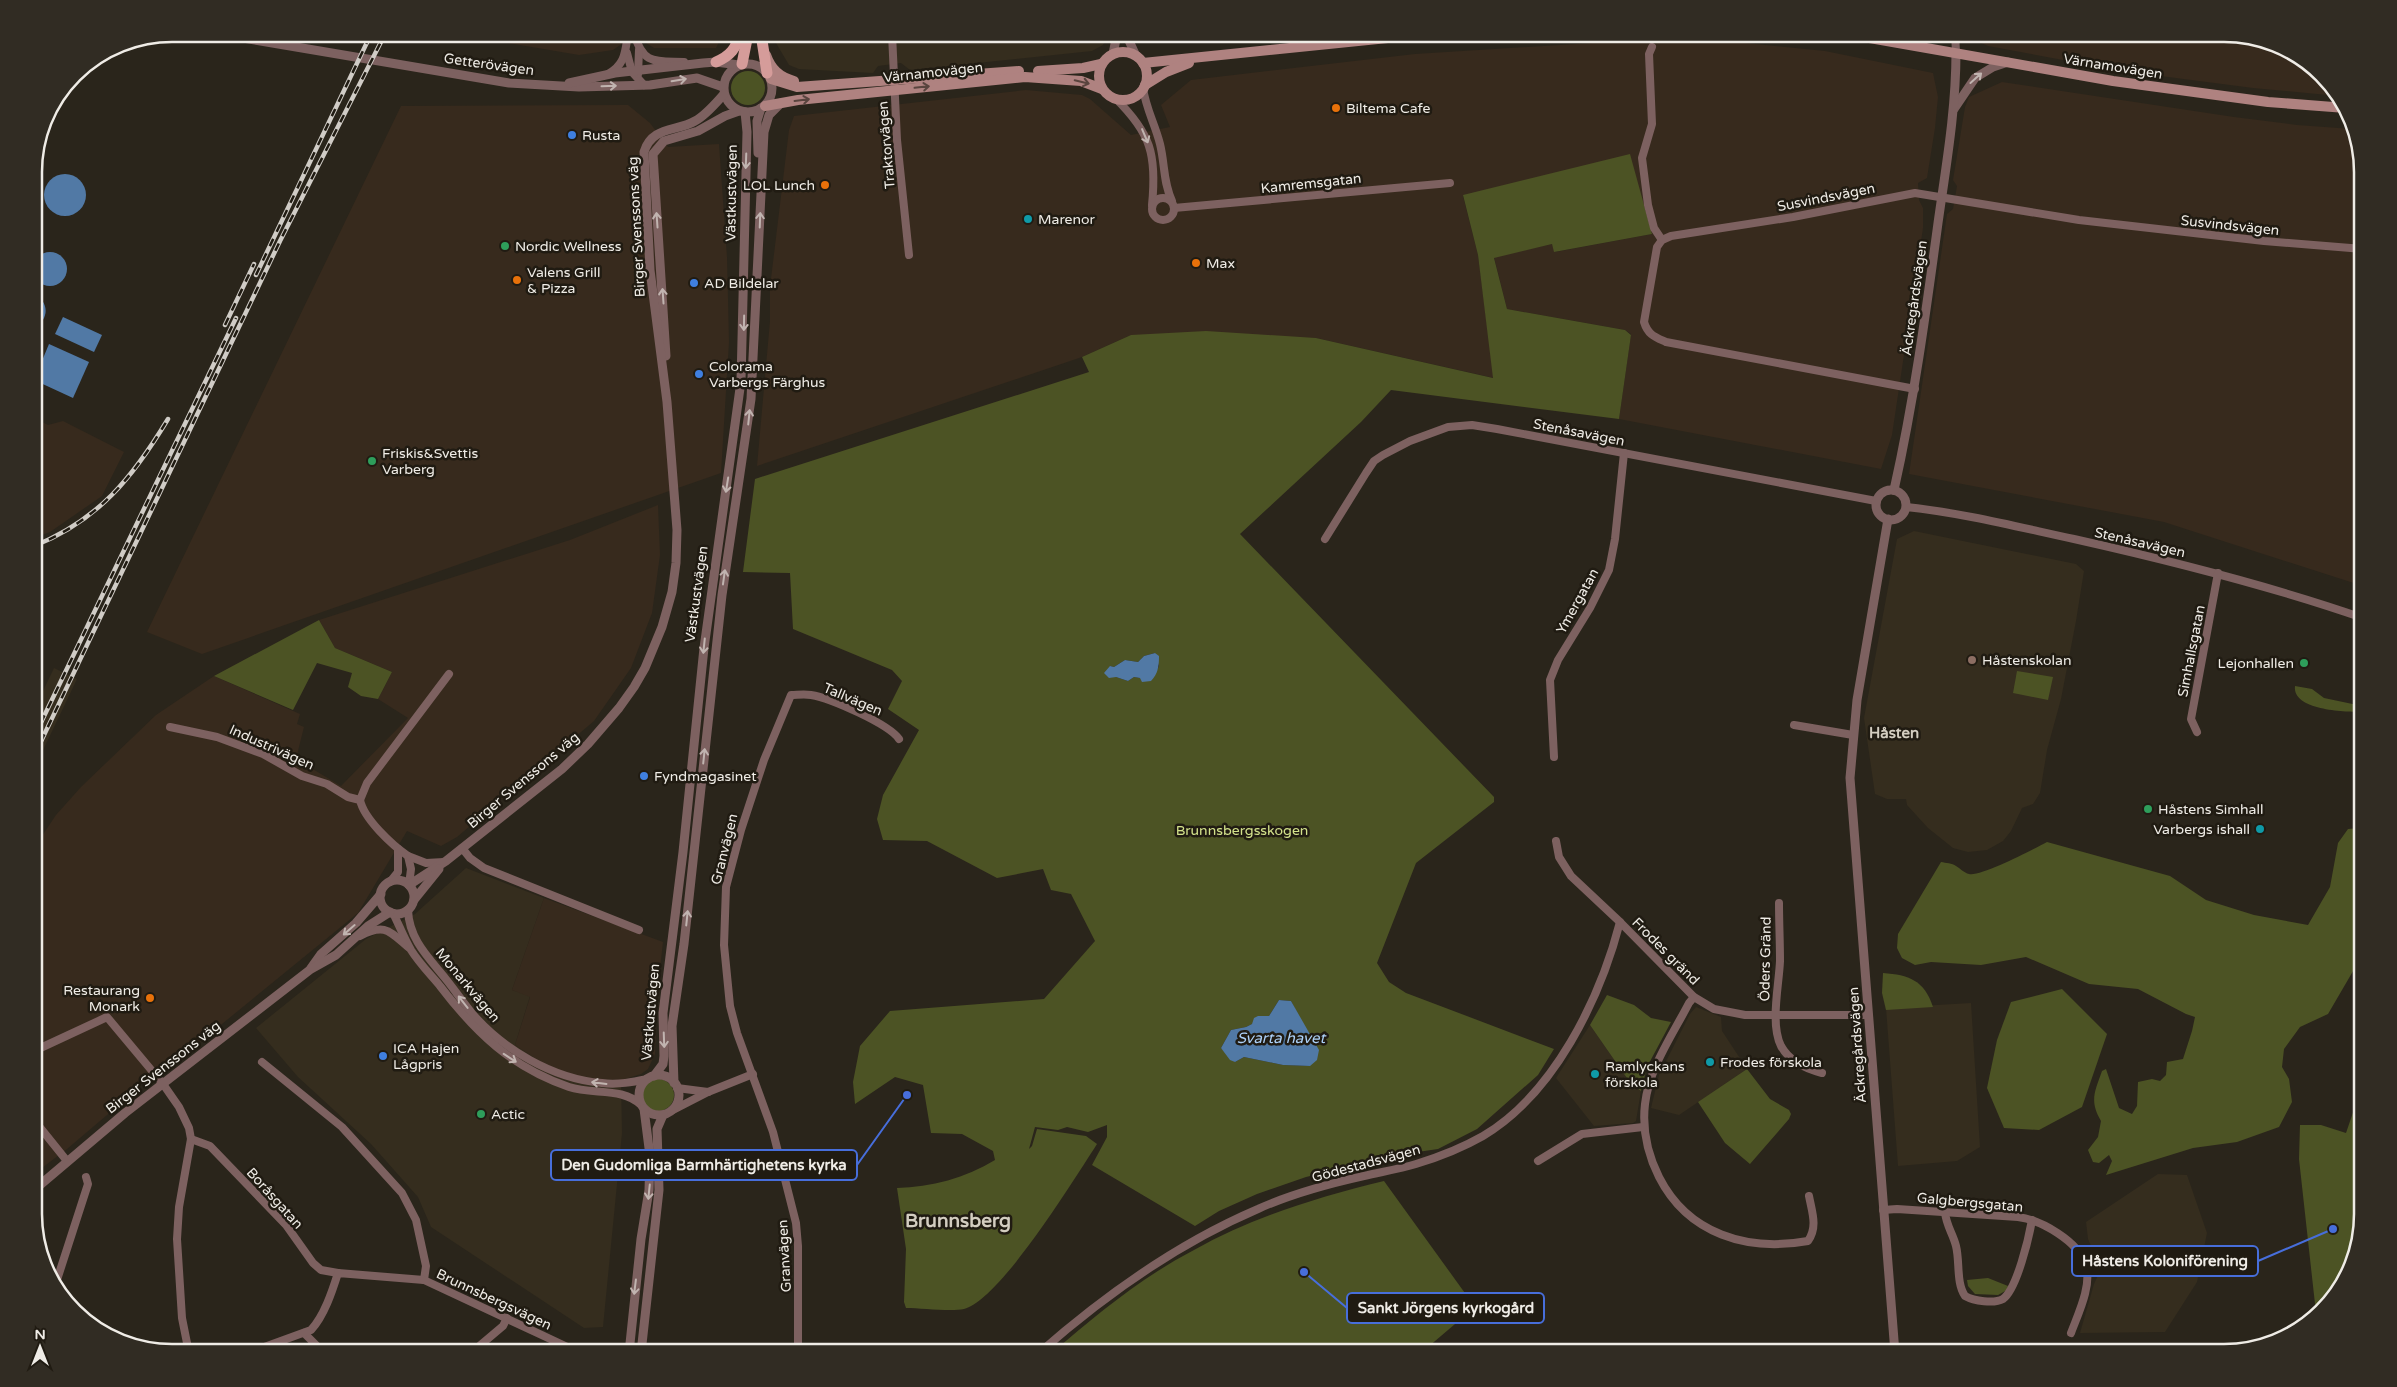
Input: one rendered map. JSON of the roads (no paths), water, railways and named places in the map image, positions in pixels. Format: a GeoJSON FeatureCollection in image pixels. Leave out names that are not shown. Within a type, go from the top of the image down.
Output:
{"type":"FeatureCollection","features":[{"type":"Feature","properties":{"kind":"main road"},"geometry":{"type":"LineString","coordinates":[[1219,56],[1177,68],[1144,86],[1131,98],[1115,98],[1102,89],[1098,75],[1102,64],[1113,54],[1125,52],[1140,60],[1219,56],[1347,42]]}},
{"type":"Feature","properties":{"kind":"main road","name":"Värnamovägen"},"geometry":{"type":"LineString","coordinates":[[1896,42],[2106,80],[2187,92],[2336,107]]}},
{"type":"Feature","properties":{"kind":"main road"},"geometry":{"type":"LineString","coordinates":[[716,62],[730,54],[736,43]]}},
{"type":"Feature","properties":{"kind":"main road"},"geometry":{"type":"LineString","coordinates":[[741,64],[746,43]]}},
{"type":"Feature","properties":{"kind":"main road"},"geometry":{"type":"LineString","coordinates":[[763,43],[769,76]]}},
{"type":"Feature","properties":{"kind":"main road","name":"Värnamovägen"},"geometry":{"type":"LineString","coordinates":[[763,43],[771,66],[784,77],[808,82],[849,83]]}},
{"type":"Feature","properties":{"kind":"main road"},"geometry":{"type":"LineString","coordinates":[[1140,60],[1147,76],[1144,86]]}},
{"type":"Feature","properties":{"kind":"main road","name":"Värnamovägen"},"geometry":{"type":"LineString","coordinates":[[769,76],[797,87],[893,79],[1064,70],[1102,64]]}},
{"type":"Feature","properties":{"kind":"main road","name":"Värnamovägen"},"geometry":{"type":"LineString","coordinates":[[763,107],[781,103],[894,90],[1040,77],[1081,81],[1102,89]]}},
{"type":"Feature","properties":{"kind":"street"},"geometry":{"type":"LineString","coordinates":[[1955,42],[1956,52]]}},
{"type":"Feature","properties":{"kind":"street","name":"Getterövägen"},"geometry":{"type":"LineString","coordinates":[[272,43],[510,83],[579,88],[637,79],[716,62],[741,64]]}},
{"type":"Feature","properties":{"kind":"street"},"geometry":{"type":"LineString","coordinates":[[628,43],[627,52],[637,79]]}},
{"type":"Feature","properties":{"kind":"street"},"geometry":{"type":"LineString","coordinates":[[637,43],[639,50],[637,79]]}},
{"type":"Feature","properties":{"kind":"street","name":"Traktorvägen"},"geometry":{"type":"LineString","coordinates":[[890,43],[910,254]]}},
{"type":"Feature","properties":{"kind":"street"},"geometry":{"type":"LineString","coordinates":[[1113,54],[1115,43]]}},
{"type":"Feature","properties":{"kind":"street"},"geometry":{"type":"LineString","coordinates":[[1131,43],[1140,60]]}},
{"type":"Feature","properties":{"kind":"street"},"geometry":{"type":"LineString","coordinates":[[1652,47],[1649,54],[1652,124],[1642,158],[1650,213],[1654,228],[1662,240],[1657,247],[1654,259],[1644,322],[1646,330],[1652,336],[1666,342],[1915,389]]}},
{"type":"Feature","properties":{"kind":"street"},"geometry":{"type":"LineString","coordinates":[[639,50],[651,60],[703,64]]}},
{"type":"Feature","properties":{"kind":"street"},"geometry":{"type":"LineString","coordinates":[[606,75],[618,67],[627,52]]}},
{"type":"Feature","properties":{"kind":"street","name":"Äckregårdsvägen"},"geometry":{"type":"LineString","coordinates":[[1894,490],[1915,389],[1954,109],[1956,52]]}},
{"type":"Feature","properties":{"kind":"street","name":"Äckregårdsvägen"},"geometry":{"type":"LineString","coordinates":[[1954,109],[1975,78],[1994,67],[2010,62]]}},
{"type":"Feature","properties":{"kind":"street"},"geometry":{"type":"LineString","coordinates":[[741,64],[754,64],[769,76],[771,96],[763,107],[742,112],[730,104],[724,91],[730,71],[741,64]]}},
{"type":"Feature","properties":{"kind":"street","name":"Getterövägen"},"geometry":{"type":"LineString","coordinates":[[549,86],[606,75],[637,79],[706,79],[724,91]]}},
{"type":"Feature","properties":{"kind":"street"},"geometry":{"type":"LineString","coordinates":[[1115,98],[1134,116],[1149,146],[1154,168],[1152,205],[1154,216],[1161,220],[1169,218],[1173,205],[1165,186],[1160,145],[1149,117],[1144,86]]}},
{"type":"Feature","properties":{"kind":"street","name":"Birger Svenssons väg"},"geometry":{"type":"LineString","coordinates":[[409,885],[446,861],[562,769],[593,739],[634,687],[656,646],[672,592],[676,563],[677,530],[667,402],[650,270],[644,152],[646,145],[659,133],[694,122],[724,91]]}},
{"type":"Feature","properties":{"kind":"street","name":"Västkustvägen"},"geometry":{"type":"LineString","coordinates":[[676,1085],[672,1026],[675,995],[684,944],[722,595],[751,399],[766,121],[773,109],[781,103]]}},
{"type":"Feature","properties":{"kind":"street","name":"Västkustvägen"},"geometry":{"type":"LineString","coordinates":[[761,193],[757,121],[763,107]]}},
{"type":"Feature","properties":{"kind":"street","name":"Birger Svenssons väg"},"geometry":{"type":"LineString","coordinates":[[667,402],[666,336],[653,154],[664,141],[698,131],[725,116],[742,112]]}},
{"type":"Feature","properties":{"kind":"street","name":"Västkustvägen"},"geometry":{"type":"LineString","coordinates":[[651,1077],[663,1064],[663,1014],[683,852],[704,648],[741,381],[747,132],[742,112]]}},
{"type":"Feature","properties":{"kind":"street","name":"Kamremsgatan"},"geometry":{"type":"LineString","coordinates":[[1173,205],[1450,182]]}},
{"type":"Feature","properties":{"kind":"street","name":"Susvindsvägen"},"geometry":{"type":"LineString","coordinates":[[1662,240],[1671,236],[1793,217],[1915,193],[2078,220],[2264,242],[2354,248]]}},
{"type":"Feature","properties":{"kind":"street"},"geometry":{"type":"LineString","coordinates":[[1152,205],[1161,197],[1173,205]]}},
{"type":"Feature","properties":{"kind":"street","name":"Stenåsavägen"},"geometry":{"type":"LineString","coordinates":[[1325,539],[1374,461],[1410,441],[1448,427],[1472,425],[1876,501]]}},
{"type":"Feature","properties":{"kind":"street","name":"Ymergatan"},"geometry":{"type":"LineString","coordinates":[[1554,757],[1550,680],[1558,660],[1590,608],[1609,570],[1615,539],[1624,453]]}},
{"type":"Feature","properties":{"kind":"street"},"geometry":{"type":"LineString","coordinates":[[1894,490],[1903,495],[1906,507],[1899,517],[1888,519],[1878,513],[1876,501],[1884,491],[1894,490]]}},
{"type":"Feature","properties":{"kind":"street","name":"Stenåsavägen"},"geometry":{"type":"LineString","coordinates":[[1906,507],[1985,520],[2218,573],[2311,600],[2354,615]]}},
{"type":"Feature","properties":{"kind":"street","name":"Äckregårdsvägen"},"geometry":{"type":"LineString","coordinates":[[1888,519],[1853,735],[1851,798],[1894,1344]]}},
{"type":"Feature","properties":{"kind":"street","name":"Simhallsgatan"},"geometry":{"type":"LineString","coordinates":[[2197,732],[2191,719],[2218,573]]}},
{"type":"Feature","properties":{"kind":"street"},"geometry":{"type":"LineString","coordinates":[[446,861],[426,863],[408,856],[398,849],[366,816],[360,800],[367,784],[449,674]]}},
{"type":"Feature","properties":{"kind":"street","name":"Tallvägen"},"geometry":{"type":"LineString","coordinates":[[791,695],[811,695],[873,719],[894,732],[899,739]]}},
{"type":"Feature","properties":{"kind":"street","name":"Granvägen"},"geometry":{"type":"LineString","coordinates":[[791,695],[764,760],[741,830],[726,887],[724,945],[730,1006],[737,1033],[780,1155],[796,1223],[798,1246],[798,1344]]}},
{"type":"Feature","properties":{"kind":"street"},"geometry":{"type":"LineString","coordinates":[[1794,726],[1853,735]]}},
{"type":"Feature","properties":{"kind":"street","name":"Industrivägen"},"geometry":{"type":"LineString","coordinates":[[170,727],[217,737],[263,754],[302,776],[327,784],[348,797],[360,800]]}},
{"type":"Feature","properties":{"kind":"street","name":"Frodes gränd"},"geometry":{"type":"LineString","coordinates":[[1556,841],[1559,857],[1571,876],[1620,922],[1694,997],[1726,1012],[1777,1016],[1868,1015]]}},
{"type":"Feature","properties":{"kind":"street"},"geometry":{"type":"LineString","coordinates":[[462,848],[470,858],[484,868],[639,930]]}},
{"type":"Feature","properties":{"kind":"street"},"geometry":{"type":"LineString","coordinates":[[390,882],[398,872],[398,849]]}},
{"type":"Feature","properties":{"kind":"street"},"geometry":{"type":"LineString","coordinates":[[408,856],[411,869],[409,885]]}},
{"type":"Feature","properties":{"kind":"street","name":"Birger Svenssons väg"},"geometry":{"type":"LineString","coordinates":[[43,1182],[163,1084],[311,969],[336,955],[377,919],[391,912],[400,913],[408,910],[446,861]]}},
{"type":"Feature","properties":{"kind":"street"},"geometry":{"type":"LineString","coordinates":[[390,882],[402,881],[409,885],[413,892],[414,900]]}},
{"type":"Feature","properties":{"kind":"street","name":"Birger Svenssons väg"},"geometry":{"type":"LineString","coordinates":[[311,969],[321,954],[356,923],[390,882]]}},
{"type":"Feature","properties":{"kind":"street"},"geometry":{"type":"LineString","coordinates":[[381,894],[383,904],[391,912]]}},
{"type":"Feature","properties":{"kind":"street","name":"Öders Gränd"},"geometry":{"type":"LineString","coordinates":[[1779,903],[1780,963],[1777,1016],[1779,1039],[1786,1054],[1803,1066],[1822,1073]]}},
{"type":"Feature","properties":{"kind":"street","name":"Monarkvägen"},"geometry":{"type":"LineString","coordinates":[[408,910],[412,933],[419,946],[472,1013],[514,1049],[556,1071],[591,1082],[615,1084],[651,1077]]}},
{"type":"Feature","properties":{"kind":"street","name":"Monarkvägen"},"geometry":{"type":"LineString","coordinates":[[391,912],[412,950],[462,1015],[481,1035],[507,1056],[539,1074],[570,1087],[593,1092],[628,1095],[642,1107]]}},
{"type":"Feature","properties":{"kind":"street","name":"Gödestadsvägen"},"geometry":{"type":"LineString","coordinates":[[1049,1344],[1078,1319],[1149,1267],[1195,1239],[1258,1208],[1318,1188],[1415,1164],[1450,1152],[1483,1136],[1499,1125],[1515,1112],[1542,1083],[1572,1040],[1596,991],[1620,922]]}},
{"type":"Feature","properties":{"kind":"street","name":"Monarkvägen"},"geometry":{"type":"LineString","coordinates":[[354,939],[371,930],[385,929],[412,950]]}},
{"type":"Feature","properties":{"kind":"street"},"geometry":{"type":"LineString","coordinates":[[1694,997],[1688,1003],[1655,1069],[1645,1101],[1643,1127],[1654,1166],[1675,1202],[1701,1225],[1728,1238],[1780,1244],[1808,1241],[1813,1234],[1814,1226],[1809,1196]]}},
{"type":"Feature","properties":{"kind":"street"},"geometry":{"type":"LineString","coordinates":[[43,1046],[106,1017],[163,1084],[184,1117],[191,1139],[179,1207],[177,1238],[182,1318],[187,1344]]}},
{"type":"Feature","properties":{"kind":"street","name":"Brunnsbergsvägen"},"geometry":{"type":"LineString","coordinates":[[262,1062],[342,1127],[402,1193],[416,1220],[426,1266],[424,1280],[561,1344]]}},
{"type":"Feature","properties":{"kind":"street"},"geometry":{"type":"LineString","coordinates":[[642,1107],[653,1115],[663,1115],[708,1092],[753,1074]]}},
{"type":"Feature","properties":{"kind":"street"},"geometry":{"type":"LineString","coordinates":[[630,1344],[641,1239],[650,1190],[650,1156],[639,1092],[643,1083],[651,1077],[665,1076],[676,1085],[708,1092]]}},
{"type":"Feature","properties":{"kind":"street"},"geometry":{"type":"LineString","coordinates":[[673,1110],[679,1098],[676,1085]]}},
{"type":"Feature","properties":{"kind":"street"},"geometry":{"type":"LineString","coordinates":[[642,1344],[659,1190],[657,1129],[663,1115]]}},
{"type":"Feature","properties":{"kind":"street"},"geometry":{"type":"LineString","coordinates":[[1538,1161],[1582,1134],[1643,1127]]}},
{"type":"Feature","properties":{"kind":"street"},"geometry":{"type":"LineString","coordinates":[[43,1131],[67,1161]]}},
{"type":"Feature","properties":{"kind":"street","name":"Boråsgatan"},"geometry":{"type":"LineString","coordinates":[[191,1139],[210,1146],[286,1225],[313,1263],[321,1270],[338,1274],[424,1280]]}},
{"type":"Feature","properties":{"kind":"street"},"geometry":{"type":"LineString","coordinates":[[58,1276],[88,1184],[86,1177]]}},
{"type":"Feature","properties":{"kind":"street","name":"Galgbergsgatan"},"geometry":{"type":"LineString","coordinates":[[1883,1210],[2001,1215],[2032,1220],[2050,1228],[2064,1238],[2086,1265],[2086,1286],[2071,1334]]}},
{"type":"Feature","properties":{"kind":"street"},"geometry":{"type":"LineString","coordinates":[[1945,1212],[1947,1224],[1956,1247],[1961,1288],[1965,1296],[1976,1300],[2000,1300],[2007,1295],[2016,1275],[2032,1220]]}},
{"type":"Feature","properties":{"kind":"street"},"geometry":{"type":"LineString","coordinates":[[275,1344],[304,1334],[316,1324],[334,1288],[338,1274]]}},
{"type":"Feature","properties":{"kind":"street"},"geometry":{"type":"LineString","coordinates":[[481,1344],[503,1326],[507,1318]]}},
{"type":"Feature","properties":{"kind":"street"},"geometry":{"type":"LineString","coordinates":[[304,1334],[315,1344]]}},
{"type":"Feature","properties":{"kind":"water"},"geometry":{"type":"Polygon","coordinates":[[[65,174],[80,180],[86,195],[80,210],[65,216],[50,210],[44,195],[50,180],[65,174]]]}},
{"type":"Feature","properties":{"kind":"water"},"geometry":{"type":"Polygon","coordinates":[[[43,253],[57,253],[66,262],[66,276],[62,281],[57,285],[43,285],[43,253]]]}},
{"type":"Feature","properties":{"kind":"water"},"geometry":{"type":"Polygon","coordinates":[[[43,301],[46,311],[43,320],[43,301]]]}},
{"type":"Feature","properties":{"kind":"water"},"geometry":{"type":"Polygon","coordinates":[[[63,317],[102,335],[94,352],[55,334],[63,317]]]}},
{"type":"Feature","properties":{"kind":"water"},"geometry":{"type":"Polygon","coordinates":[[[49,344],[89,362],[73,398],[43,384],[43,358],[49,344]]]}},
{"type":"Feature","properties":{"kind":"water"},"geometry":{"type":"Polygon","coordinates":[[[1155,653],[1159,656],[1157,673],[1151,681],[1142,682],[1140,678],[1134,677],[1128,681],[1116,677],[1109,678],[1104,673],[1110,666],[1114,667],[1125,660],[1138,662],[1144,656],[1155,653]]]}},
{"type":"Feature","properties":{"kind":"water","name":"Svarta havet"},"geometry":{"type":"Polygon","coordinates":[[[1279,1000],[1291,1001],[1319,1050],[1317,1060],[1310,1066],[1283,1065],[1244,1057],[1235,1062],[1230,1060],[1221,1048],[1231,1030],[1252,1024],[1254,1018],[1258,1016],[1269,1016],[1279,1000]]]}},
{"type":"Feature","properties":{"kind":"railway"},"geometry":{"type":"LineString","coordinates":[[256,275],[367,43]]}},
{"type":"Feature","properties":{"kind":"railway"},"geometry":{"type":"LineString","coordinates":[[43,737],[280,241],[380,43]]}},
{"type":"Feature","properties":{"kind":"railway"},"geometry":{"type":"LineString","coordinates":[[225,325],[254,264]]}},
{"type":"Feature","properties":{"kind":"railway"},"geometry":{"type":"LineString","coordinates":[[43,718],[236,318]]}},
{"type":"Feature","properties":{"kind":"railway"},"geometry":{"type":"LineString","coordinates":[[43,542],[96,510],[127,478],[168,419]]}},
{"type":"Feature","properties":{"kind":"place","name":"Biltema Cafe"},"geometry":{"type":"Point","coordinates":[1336,108]}},
{"type":"Feature","properties":{"kind":"place","name":"Rusta"},"geometry":{"type":"Point","coordinates":[572,135]}},
{"type":"Feature","properties":{"kind":"place","name":"LOL Lunch"},"geometry":{"type":"Point","coordinates":[825,185]}},
{"type":"Feature","properties":{"kind":"place","name":"Marenor"},"geometry":{"type":"Point","coordinates":[1028,219]}},
{"type":"Feature","properties":{"kind":"place","name":"Nordic Wellness"},"geometry":{"type":"Point","coordinates":[505,246]}},
{"type":"Feature","properties":{"kind":"place","name":"Max"},"geometry":{"type":"Point","coordinates":[1196,263]}},
{"type":"Feature","properties":{"kind":"place","name":"Valens Grill & Pizza"},"geometry":{"type":"Point","coordinates":[517,280]}},
{"type":"Feature","properties":{"kind":"place","name":"AD Bildelar"},"geometry":{"type":"Point","coordinates":[694,283]}},
{"type":"Feature","properties":{"kind":"place","name":"Colorama Varbergs Färghus"},"geometry":{"type":"Point","coordinates":[699,374]}},
{"type":"Feature","properties":{"kind":"place","name":"Friskis&Svettis Varberg"},"geometry":{"type":"Point","coordinates":[372,461]}},
{"type":"Feature","properties":{"kind":"place","name":"Håstenskolan"},"geometry":{"type":"Point","coordinates":[1972,660]}},
{"type":"Feature","properties":{"kind":"place","name":"Lejonhallen"},"geometry":{"type":"Point","coordinates":[2304,663]}},
{"type":"Feature","properties":{"kind":"place","name":"Fyndmagasinet"},"geometry":{"type":"Point","coordinates":[644,776]}},
{"type":"Feature","properties":{"kind":"place","name":"Håstens Simhall"},"geometry":{"type":"Point","coordinates":[2148,809]}},
{"type":"Feature","properties":{"kind":"place","name":"Varbergs ishall"},"geometry":{"type":"Point","coordinates":[2260,829]}},
{"type":"Feature","properties":{"kind":"place","name":"Restaurang Monark"},"geometry":{"type":"Point","coordinates":[150,998]}},
{"type":"Feature","properties":{"kind":"place","name":"ICA Hajen Lågpris"},"geometry":{"type":"Point","coordinates":[383,1056]}},
{"type":"Feature","properties":{"kind":"place","name":"Frodes förskola"},"geometry":{"type":"Point","coordinates":[1710,1062]}},
{"type":"Feature","properties":{"kind":"place","name":"Ramlyckans förskola"},"geometry":{"type":"Point","coordinates":[1595,1074]}},
{"type":"Feature","properties":{"kind":"place","name":"Den Gudomliga Barmhärtighetens kyrka"},"geometry":{"type":"Point","coordinates":[907,1095]}},
{"type":"Feature","properties":{"kind":"place","name":"Actic"},"geometry":{"type":"Point","coordinates":[481,1114]}},
{"type":"Feature","properties":{"kind":"place","name":"Håstens Koloniförening"},"geometry":{"type":"Point","coordinates":[2333,1229]}},
{"type":"Feature","properties":{"kind":"place","name":"Sankt Jörgens kyrkogård"},"geometry":{"type":"Point","coordinates":[1304,1272]}},
{"type":"Feature","properties":{"kind":"district","name":"Håsten"},"geometry":{"type":"Point","coordinates":[1894,733]}},
{"type":"Feature","properties":{"kind":"district","name":"Brunnsberg"},"geometry":{"type":"Point","coordinates":[958,1220]}},
{"type":"Feature","properties":{"kind":"park label","name":"Brunnsbergsskogen"},"geometry":{"type":"Point","coordinates":[1242,830]}}]}
